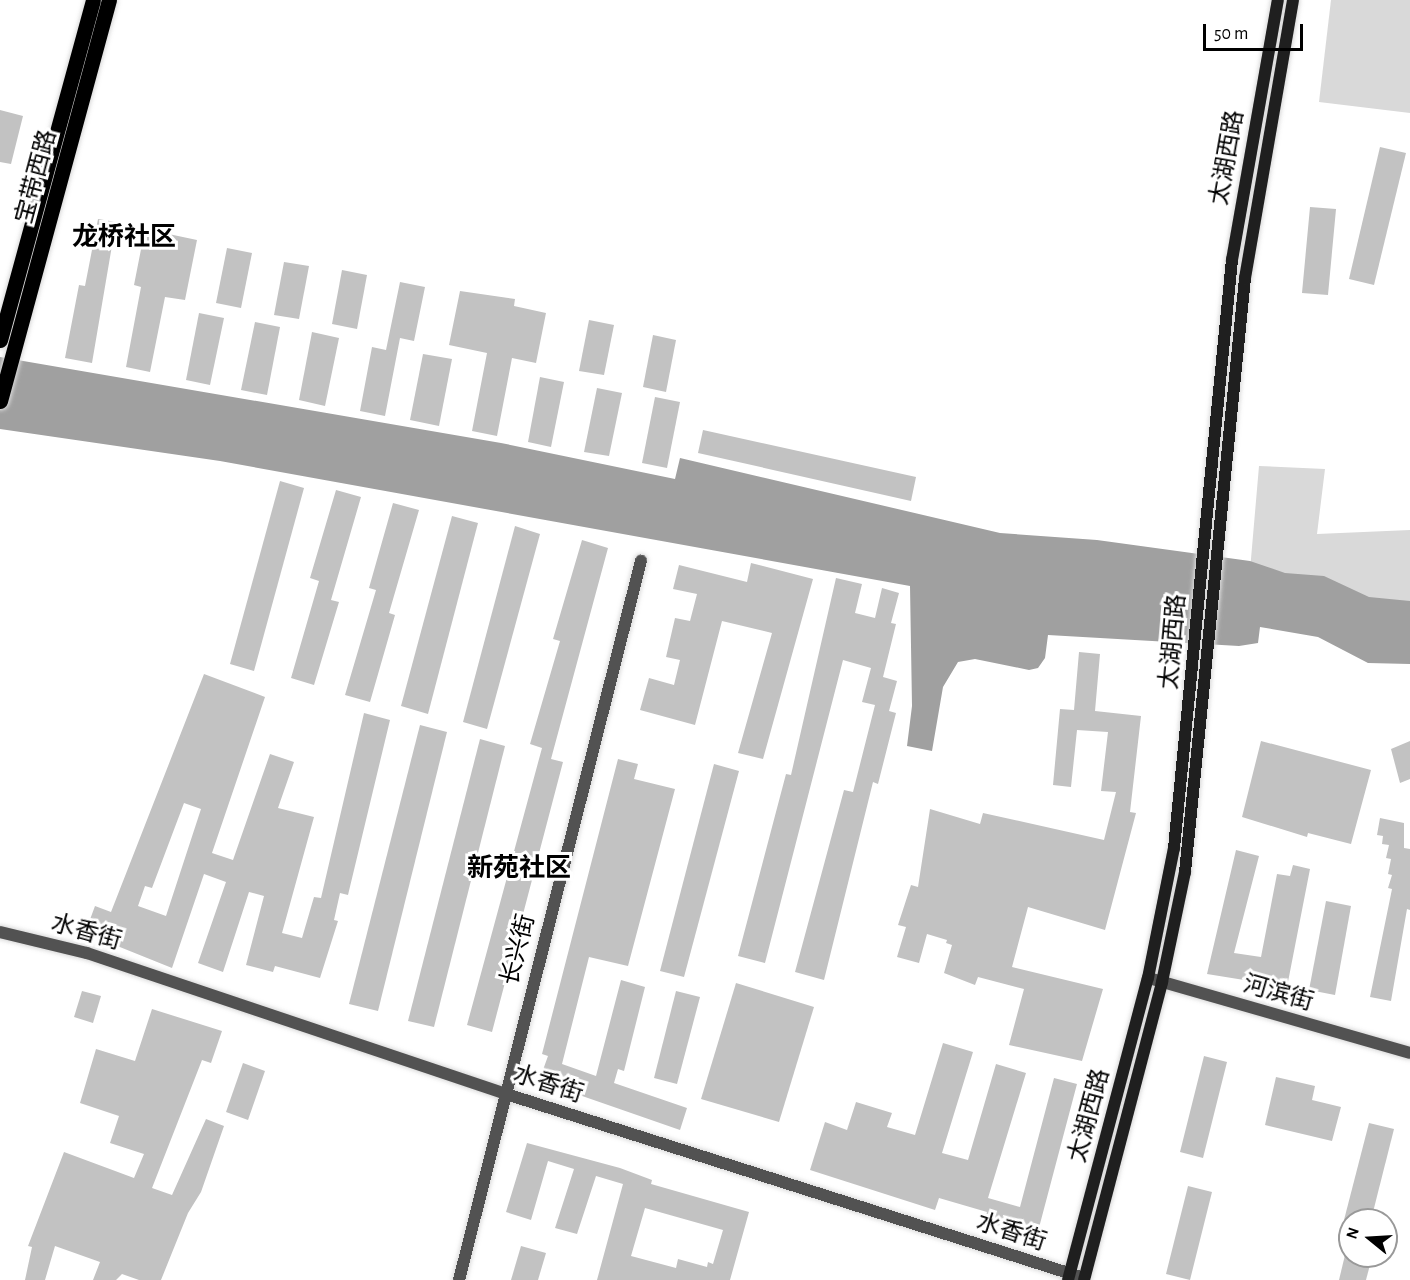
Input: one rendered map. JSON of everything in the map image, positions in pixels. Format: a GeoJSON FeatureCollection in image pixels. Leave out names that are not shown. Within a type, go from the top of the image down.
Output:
{"type":"FeatureCollection","features":[{"type":"Feature","properties":{"kind":"main road","name":"宝带西路"},"geometry":{"type":"LineString","coordinates":[[0,340],[93,0]]}},
{"type":"Feature","properties":{"kind":"main road","name":"宝带西路"},"geometry":{"type":"LineString","coordinates":[[0,401],[109,0]]}},
{"type":"Feature","properties":{"kind":"main road","name":"太湖西路"},"geometry":{"type":"LineString","coordinates":[[1069,1277],[1148,978],[1174,848],[1232,260],[1278,0]]}},
{"type":"Feature","properties":{"kind":"main road","name":"太湖西路"},"geometry":{"type":"LineString","coordinates":[[1084,1279],[1162,982],[1189,850],[1247,262],[1293,0]]}},
{"type":"Feature","properties":{"kind":"street","name":"长兴街"},"geometry":{"type":"LineString","coordinates":[[459,1280],[503,1092],[640,561]]}},
{"type":"Feature","properties":{"kind":"street","name":"水香街"},"geometry":{"type":"LineString","coordinates":[[0,932],[87,953],[503,1092],[1069,1277],[1084,1279]]}},
{"type":"Feature","properties":{"kind":"street","name":"河滨街"},"geometry":{"type":"LineString","coordinates":[[1148,978],[1410,1053]]}},
{"type":"Feature","properties":{"kind":"shaded area"},"geometry":{"type":"Polygon","coordinates":[[[1331,0],[1410,0],[1410,113],[1319,102],[1331,0]]]}},
{"type":"Feature","properties":{"kind":"shaded area"},"geometry":{"type":"Polygon","coordinates":[[[0,357],[501,443],[675,479],[680,458],[1000,533],[1097,540],[1250,561],[1285,573],[1324,576],[1369,597],[1410,601],[1410,664],[1368,663],[1318,637],[1260,627],[1258,643],[1239,646],[1048,635],[1045,658],[1038,668],[1029,670],[975,659],[958,662],[943,687],[932,751],[907,746],[912,706],[910,586],[220,461],[0,429],[0,357]]]}},
{"type":"Feature","properties":{"kind":"shaded area"},"geometry":{"type":"Polygon","coordinates":[[[1259,466],[1325,469],[1317,534],[1410,530],[1410,607],[1249,582],[1259,466]]]}},
{"type":"Feature","properties":{"kind":"building"},"geometry":{"type":"Polygon","coordinates":[[[0,110],[23,116],[11,164],[0,162],[0,110]]]}},
{"type":"Feature","properties":{"kind":"building"},"geometry":{"type":"Polygon","coordinates":[[[1380,147],[1406,153],[1374,285],[1349,279],[1380,147]]]}},
{"type":"Feature","properties":{"kind":"building"},"geometry":{"type":"Polygon","coordinates":[[[1310,207],[1336,209],[1328,295],[1302,293],[1310,207]]]}},
{"type":"Feature","properties":{"kind":"building"},"geometry":{"type":"Polygon","coordinates":[[[98,219],[116,222],[92,363],[65,358],[79,285],[85,286],[98,219]]]}},
{"type":"Feature","properties":{"kind":"building"},"geometry":{"type":"Polygon","coordinates":[[[145,229],[197,240],[185,300],[165,297],[150,372],[126,367],[141,287],[134,285],[145,229]]]}},
{"type":"Feature","properties":{"kind":"building"},"geometry":{"type":"Polygon","coordinates":[[[227,248],[252,253],[241,308],[216,303],[227,248]]]}},
{"type":"Feature","properties":{"kind":"building"},"geometry":{"type":"Polygon","coordinates":[[[284,262],[309,266],[299,319],[274,315],[284,262]]]}},
{"type":"Feature","properties":{"kind":"building"},"geometry":{"type":"Polygon","coordinates":[[[342,270],[367,275],[357,329],[332,324],[342,270]]]}},
{"type":"Feature","properties":{"kind":"building"},"geometry":{"type":"Polygon","coordinates":[[[400,282],[425,287],[414,341],[400,338],[385,416],[360,411],[372,347],[386,350],[400,282]]]}},
{"type":"Feature","properties":{"kind":"building"},"geometry":{"type":"Polygon","coordinates":[[[460,291],[515,299],[514,306],[546,313],[536,363],[512,358],[497,436],[472,431],[487,353],[449,345],[460,291]]]}},
{"type":"Feature","properties":{"kind":"building"},"geometry":{"type":"Polygon","coordinates":[[[199,313],[224,318],[210,385],[186,380],[199,313]]]}},
{"type":"Feature","properties":{"kind":"building"},"geometry":{"type":"Polygon","coordinates":[[[589,320],[614,325],[604,375],[579,371],[589,320]]]}},
{"type":"Feature","properties":{"kind":"building"},"geometry":{"type":"Polygon","coordinates":[[[255,322],[280,327],[267,395],[241,390],[255,322]]]}},
{"type":"Feature","properties":{"kind":"building"},"geometry":{"type":"Polygon","coordinates":[[[312,332],[339,338],[325,406],[299,400],[312,332]]]}},
{"type":"Feature","properties":{"kind":"building"},"geometry":{"type":"Polygon","coordinates":[[[653,335],[676,340],[666,392],[643,387],[653,335]]]}},
{"type":"Feature","properties":{"kind":"building"},"geometry":{"type":"Polygon","coordinates":[[[423,354],[452,359],[439,426],[410,420],[423,354]]]}},
{"type":"Feature","properties":{"kind":"building"},"geometry":{"type":"Polygon","coordinates":[[[540,377],[564,382],[551,447],[528,442],[540,377]]]}},
{"type":"Feature","properties":{"kind":"building"},"geometry":{"type":"Polygon","coordinates":[[[597,388],[622,393],[609,456],[584,452],[597,388]]]}},
{"type":"Feature","properties":{"kind":"building"},"geometry":{"type":"Polygon","coordinates":[[[655,397],[680,402],[667,468],[642,463],[655,397]]]}},
{"type":"Feature","properties":{"kind":"building"},"geometry":{"type":"Polygon","coordinates":[[[703,430],[916,477],[911,501],[698,453],[703,430]]]}},
{"type":"Feature","properties":{"kind":"building"},"geometry":{"type":"Polygon","coordinates":[[[280,481],[304,488],[254,671],[230,664],[280,481]]]}},
{"type":"Feature","properties":{"kind":"building"},"geometry":{"type":"Polygon","coordinates":[[[336,490],[361,497],[331,600],[339,602],[314,685],[291,678],[319,581],[310,578],[336,490]]]}},
{"type":"Feature","properties":{"kind":"building"},"geometry":{"type":"Polygon","coordinates":[[[393,503],[419,510],[389,613],[395,615],[370,702],[345,695],[376,590],[369,588],[393,503]]]}},
{"type":"Feature","properties":{"kind":"building"},"geometry":{"type":"Polygon","coordinates":[[[452,516],[478,523],[428,714],[401,706],[452,516]]]}},
{"type":"Feature","properties":{"kind":"building"},"geometry":{"type":"Polygon","coordinates":[[[515,526],[540,534],[487,729],[463,722],[515,526]]]}},
{"type":"Feature","properties":{"kind":"building"},"geometry":{"type":"Polygon","coordinates":[[[582,540],[608,548],[551,759],[563,762],[492,1032],[467,1025],[542,748],[530,744],[560,641],[553,639],[582,540]]]}},
{"type":"Feature","properties":{"kind":"building"},"geometry":{"type":"Polygon","coordinates":[[[751,563],[813,579],[763,759],[738,753],[772,633],[722,621],[695,725],[640,710],[649,678],[674,685],[680,660],[666,657],[675,618],[690,621],[697,594],[673,589],[679,565],[747,582],[751,563]]]}},
{"type":"Feature","properties":{"kind":"building"},"geometry":{"type":"Polygon","coordinates":[[[836,578],[862,584],[855,613],[875,618],[882,588],[899,593],[891,623],[896,624],[883,677],[897,681],[889,711],[896,713],[878,784],[873,782],[824,980],[795,972],[844,790],[853,792],[875,705],[862,702],[871,668],[843,660],[765,963],[738,956],[786,774],[791,775],[836,578]]]}},
{"type":"Feature","properties":{"kind":"building"},"geometry":{"type":"Polygon","coordinates":[[[1079,652],[1100,654],[1095,711],[1141,716],[1130,812],[1136,813],[1105,930],[1028,907],[1012,967],[1103,989],[1082,1061],[1009,1045],[1024,989],[978,977],[975,985],[944,973],[952,945],[946,943],[947,940],[927,934],[919,963],[897,957],[906,927],[898,925],[911,885],[918,887],[930,809],[980,824],[983,813],[1104,840],[1116,792],[1101,791],[1108,732],[1077,730],[1071,787],[1053,785],[1060,709],[1074,710],[1079,652]]]}},
{"type":"Feature","properties":{"kind":"building"},"geometry":{"type":"Polygon","coordinates":[[[204,674],[265,697],[212,853],[233,860],[270,754],[294,762],[278,808],[314,817],[282,933],[302,938],[314,897],[321,898],[364,713],[390,720],[348,895],[340,893],[334,920],[338,921],[320,978],[275,966],[273,972],[246,965],[264,896],[249,892],[223,972],[198,963],[226,882],[204,874],[172,968],[85,933],[95,906],[111,912],[204,674]],[[184,803],[152,888],[145,886],[138,906],[166,916],[201,809],[184,803]]]}},
{"type":"Feature","properties":{"kind":"building"},"geometry":{"type":"Polygon","coordinates":[[[420,725],[447,732],[378,1011],[349,1004],[420,725]]]}},
{"type":"Feature","properties":{"kind":"building"},"geometry":{"type":"Polygon","coordinates":[[[480,739],[505,746],[434,1027],[408,1021],[480,739]]]}},
{"type":"Feature","properties":{"kind":"building"},"geometry":{"type":"Polygon","coordinates":[[[1261,741],[1371,770],[1351,844],[1308,833],[1307,837],[1242,817],[1261,741]]]}},
{"type":"Feature","properties":{"kind":"building"},"geometry":{"type":"Polygon","coordinates":[[[1410,741],[1410,779],[1400,783],[1391,749],[1410,741]]]}},
{"type":"Feature","properties":{"kind":"building"},"geometry":{"type":"Polygon","coordinates":[[[618,759],[638,764],[634,779],[675,789],[628,966],[589,957],[562,1064],[596,1076],[621,980],[645,987],[624,1071],[618,1069],[614,1083],[687,1108],[680,1130],[539,1081],[548,1056],[542,1054],[618,759]]]}},
{"type":"Feature","properties":{"kind":"building"},"geometry":{"type":"Polygon","coordinates":[[[714,764],[739,771],[684,977],[660,971],[714,764]]]}},
{"type":"Feature","properties":{"kind":"building"},"geometry":{"type":"Polygon","coordinates":[[[1380,818],[1404,823],[1404,848],[1410,849],[1410,910],[1407,909],[1391,1001],[1370,997],[1392,889],[1388,888],[1392,875],[1388,874],[1391,859],[1386,858],[1389,845],[1382,844],[1383,836],[1377,835],[1380,818]]]}},
{"type":"Feature","properties":{"kind":"building"},"geometry":{"type":"Polygon","coordinates":[[[1236,850],[1259,856],[1234,953],[1261,957],[1277,874],[1290,876],[1293,865],[1310,869],[1287,987],[1207,974],[1236,850]]]}},
{"type":"Feature","properties":{"kind":"building"},"geometry":{"type":"Polygon","coordinates":[[[1326,901],[1351,906],[1335,995],[1309,990],[1326,901]]]}},
{"type":"Feature","properties":{"kind":"building"},"geometry":{"type":"Polygon","coordinates":[[[736,983],[814,1007],[779,1122],[701,1099],[736,983]]]}},
{"type":"Feature","properties":{"kind":"building"},"geometry":{"type":"Polygon","coordinates":[[[82,991],[101,996],[93,1023],[74,1017],[82,991]]]}},
{"type":"Feature","properties":{"kind":"building"},"geometry":{"type":"Polygon","coordinates":[[[676,991],[700,997],[677,1084],[654,1078],[676,991]]]}},
{"type":"Feature","properties":{"kind":"building"},"geometry":{"type":"Polygon","coordinates":[[[152,1009],[222,1031],[211,1063],[202,1060],[152,1188],[172,1195],[206,1119],[224,1126],[201,1192],[188,1213],[161,1280],[139,1280],[122,1274],[116,1280],[93,1280],[100,1262],[55,1246],[45,1280],[25,1280],[32,1247],[28,1246],[64,1152],[134,1178],[144,1154],[110,1143],[119,1116],[80,1103],[96,1049],[135,1061],[152,1009]]]}},
{"type":"Feature","properties":{"kind":"building"},"geometry":{"type":"Polygon","coordinates":[[[943,1043],[973,1052],[942,1153],[968,1160],[996,1064],[1026,1073],[988,1198],[1020,1207],[1054,1078],[1077,1084],[1036,1239],[992,1227],[984,1221],[987,1212],[939,1198],[935,1210],[810,1170],[825,1122],[847,1130],[856,1102],[892,1113],[887,1127],[915,1135],[943,1043]]]}},
{"type":"Feature","properties":{"kind":"building"},"geometry":{"type":"Polygon","coordinates":[[[1204,1056],[1227,1062],[1203,1158],[1180,1152],[1204,1056]]]}},
{"type":"Feature","properties":{"kind":"building"},"geometry":{"type":"Polygon","coordinates":[[[243,1063],[265,1071],[248,1120],[226,1112],[243,1063]]]}},
{"type":"Feature","properties":{"kind":"building"},"geometry":{"type":"Polygon","coordinates":[[[1276,1077],[1315,1086],[1312,1100],[1341,1107],[1332,1141],[1265,1125],[1276,1077]]]}},
{"type":"Feature","properties":{"kind":"building"},"geometry":{"type":"Polygon","coordinates":[[[1369,1123],[1394,1129],[1374,1208],[1347,1208],[1369,1123]]]}},
{"type":"Feature","properties":{"kind":"building"},"geometry":{"type":"Polygon","coordinates":[[[527,1143],[620,1168],[652,1180],[651,1184],[749,1212],[730,1280],[597,1280],[623,1184],[596,1176],[577,1234],[555,1228],[574,1169],[548,1161],[531,1220],[506,1212],[527,1143]],[[645,1208],[631,1256],[676,1268],[678,1259],[707,1267],[708,1262],[713,1264],[723,1230],[645,1208]]]}},
{"type":"Feature","properties":{"kind":"building"},"geometry":{"type":"Polygon","coordinates":[[[1188,1186],[1212,1192],[1190,1280],[1166,1274],[1188,1186]]]}},
{"type":"Feature","properties":{"kind":"building"},"geometry":{"type":"Polygon","coordinates":[[[521,1246],[546,1253],[538,1280],[511,1280],[521,1246]]]}},
{"type":"Feature","properties":{"kind":"building"},"geometry":{"type":"Polygon","coordinates":[[[1342,1268],[1369,1268],[1366,1280],[1339,1280],[1342,1268]]]}},
{"type":"Feature","properties":{"kind":"district","name":"龙桥社区"},"geometry":{"type":"Point","coordinates":[124,238]}},
{"type":"Feature","properties":{"kind":"district","name":"新苑社区"},"geometry":{"type":"Point","coordinates":[519,869]}}]}
